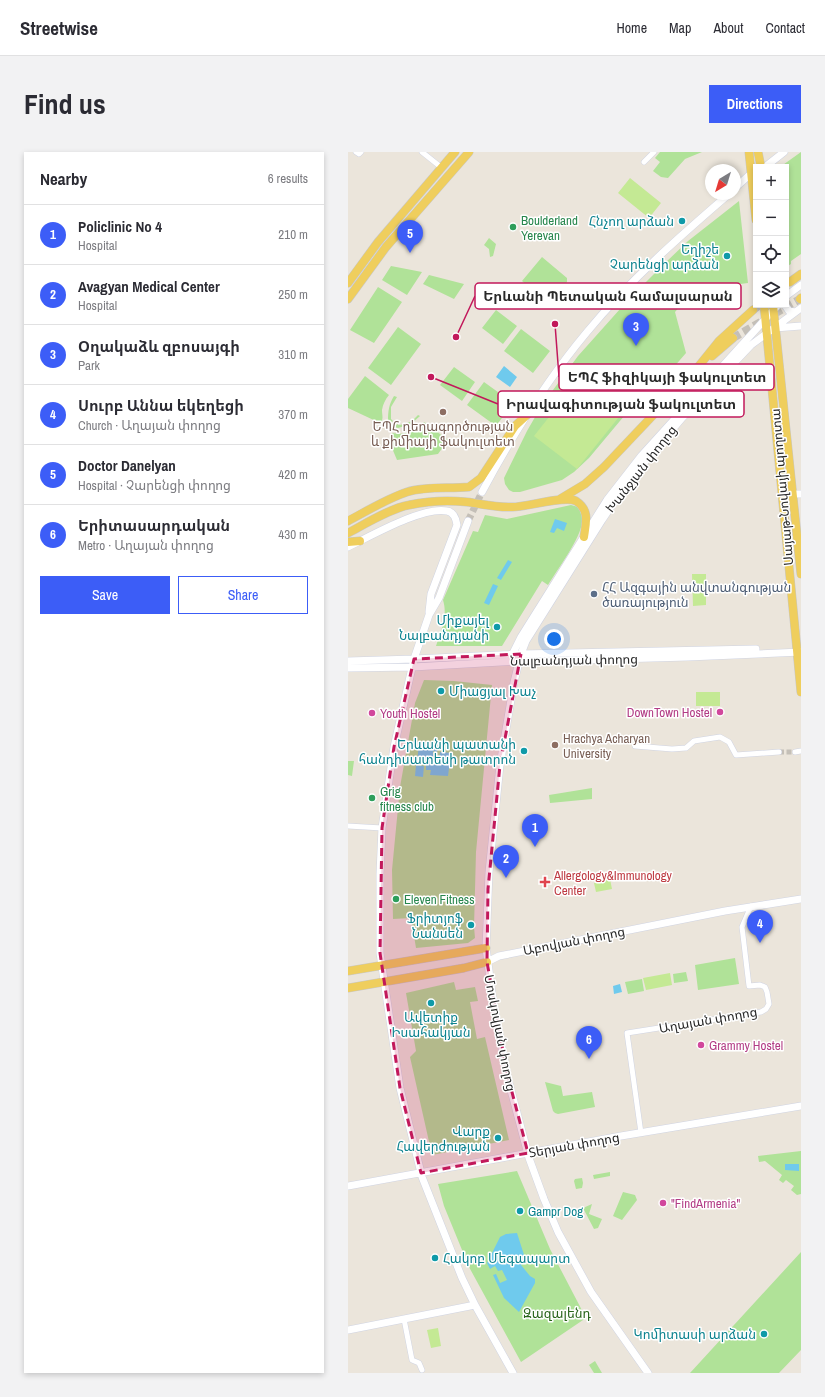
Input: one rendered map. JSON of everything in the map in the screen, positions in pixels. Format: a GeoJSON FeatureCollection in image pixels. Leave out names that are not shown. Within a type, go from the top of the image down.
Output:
{"type":"FeatureCollection","features":[{"type":"Feature","properties":{"kind":"main road"},"geometry":{"type":"LineString","coordinates":[[348,283],[383,236],[455,152]]}},
{"type":"Feature","properties":{"kind":"main road"},"geometry":{"type":"LineString","coordinates":[[348,299],[386,247],[469,152]]}},
{"type":"Feature","properties":{"kind":"main road"},"geometry":{"type":"LineString","coordinates":[[749,152],[755,164]]}},
{"type":"Feature","properties":{"kind":"main road"},"geometry":{"type":"LineString","coordinates":[[758,152],[758,164]]}},
{"type":"Feature","properties":{"kind":"main road"},"geometry":{"type":"LineString","coordinates":[[763,164],[776,152]]}},
{"type":"Feature","properties":{"kind":"main road"},"geometry":{"type":"LineString","coordinates":[[766,164],[784,152]]}},
{"type":"Feature","properties":{"kind":"main road"},"geometry":{"type":"LineString","coordinates":[[741,183],[753,173]]}},
{"type":"Feature","properties":{"kind":"main road"},"geometry":{"type":"LineString","coordinates":[[482,492],[499,461],[542,393],[574,349],[600,317],[682,234],[721,200]]}},
{"type":"Feature","properties":{"kind":"main road"},"geometry":{"type":"LineString","coordinates":[[790,282],[801,274]]}},
{"type":"Feature","properties":{"kind":"main road"},"geometry":{"type":"LineString","coordinates":[[789,294],[801,285]]}},
{"type":"Feature","properties":{"kind":"main road","name":"Սայաթ-Նովայի պողոտա"},"geometry":{"type":"LineString","coordinates":[[764,308],[799,651],[801,692]]}},
{"type":"Feature","properties":{"kind":"main road","name":"Խանջյան փողոց"},"geometry":{"type":"LineString","coordinates":[[512,655],[521,637],[607,500],[642,454],[774,308]]}},
{"type":"Feature","properties":{"kind":"main road","name":"Սայաթ-Նովայի պողոտա"},"geometry":{"type":"LineString","coordinates":[[775,308],[774,328],[797,494],[801,574]]}},
{"type":"Feature","properties":{"kind":"main road"},"geometry":{"type":"LineString","coordinates":[[787,308],[790,311],[798,310]]}},
{"type":"Feature","properties":{"kind":"main road"},"geometry":{"type":"LineString","coordinates":[[557,500],[585,484],[596,475],[694,372],[719,341],[753,310]]}},
{"type":"Feature","properties":{"kind":"main road","name":"Խանջյան փողոց"},"geometry":{"type":"LineString","coordinates":[[520,657],[526,641],[624,486],[692,407],[751,345],[798,310]]}},
{"type":"Feature","properties":{"kind":"main road"},"geometry":{"type":"LineString","coordinates":[[774,328],[801,326]]}},
{"type":"Feature","properties":{"kind":"main road"},"geometry":{"type":"LineString","coordinates":[[694,372],[733,338]]}},
{"type":"Feature","properties":{"kind":"main road"},"geometry":{"type":"LineString","coordinates":[[350,521],[364,511],[407,492],[424,489],[468,487],[474,484],[481,478],[515,426],[528,414]]}},
{"type":"Feature","properties":{"kind":"main road"},"geometry":{"type":"LineString","coordinates":[[348,533],[381,516],[408,505],[437,501],[467,502],[497,508],[564,499],[573,500],[584,509],[587,522],[584,537]]}},
{"type":"Feature","properties":{"kind":"main road"},"geometry":{"type":"LineString","coordinates":[[348,547],[420,514],[436,511],[448,511],[456,518],[457,525],[431,594],[429,615],[414,663],[394,747],[382,828],[380,874],[381,965],[400,1088],[421,1173],[449,1245],[475,1305],[513,1373]]}},
{"type":"Feature","properties":{"kind":"main road"},"geometry":{"type":"LineString","coordinates":[[429,615],[439,598],[468,521]]}},
{"type":"Feature","properties":{"kind":"main road"},"geometry":{"type":"LineString","coordinates":[[348,542],[360,541]]}},
{"type":"Feature","properties":{"kind":"main road","name":"Նալբանդյան փողոց"},"geometry":{"type":"LineString","coordinates":[[348,661],[414,663],[520,657],[799,651]]}},
{"type":"Feature","properties":{"kind":"main road","name":"Նալբանդյան փողոց"},"geometry":{"type":"LineString","coordinates":[[348,668],[512,655],[520,657]]}},
{"type":"Feature","properties":{"kind":"main road","name":"Մոսկովյան փողոց"},"geometry":{"type":"LineString","coordinates":[[520,657],[514,682],[496,793],[489,872],[486,948],[487,962],[508,1080],[528,1153],[544,1199],[558,1232],[591,1292],[648,1373]]}},
{"type":"Feature","properties":{"kind":"main road","name":"Աբովյան փողոց"},"geometry":{"type":"LineString","coordinates":[[348,988],[464,968],[487,962],[499,956],[751,906],[801,899]]}},
{"type":"Feature","properties":{"kind":"main road"},"geometry":{"type":"LineString","coordinates":[[348,971],[486,948]]}},
{"type":"Feature","properties":{"kind":"main road","name":"Տերյան փողոց"},"geometry":{"type":"LineString","coordinates":[[348,1186],[801,1106]]}},
{"type":"Feature","properties":{"kind":"main road"},"geometry":{"type":"LineString","coordinates":[[348,1330],[475,1305]]}},
{"type":"Feature","properties":{"kind":"street"},"geometry":{"type":"LineString","coordinates":[[356,152],[359,154],[361,152]]}},
{"type":"Feature","properties":{"kind":"street"},"geometry":{"type":"LineString","coordinates":[[422,152],[442,168]]}},
{"type":"Feature","properties":{"kind":"street"},"geometry":{"type":"LineString","coordinates":[[644,162],[654,152]]}},
{"type":"Feature","properties":{"kind":"street"},"geometry":{"type":"LineString","coordinates":[[635,746],[672,749],[686,748],[694,741],[720,737],[729,742],[736,755],[779,752]]}},
{"type":"Feature","properties":{"kind":"street"},"geometry":{"type":"LineString","coordinates":[[795,752],[801,751]]}},
{"type":"Feature","properties":{"kind":"street"},"geometry":{"type":"LineString","coordinates":[[348,826],[382,828]]}},
{"type":"Feature","properties":{"kind":"street","name":"Աղայան փողոց"},"geometry":{"type":"LineString","coordinates":[[642,1133],[627,1034],[761,1012],[766,1009],[769,1004],[765,987],[760,985],[749,986],[742,927],[751,906]]}},
{"type":"Feature","properties":{"kind":"street"},"geometry":{"type":"LineString","coordinates":[[404,1319],[412,1360],[419,1363],[422,1370]]}},
{"type":"Feature","properties":{"kind":"highlighted area"},"geometry":{"type":"Polygon","coordinates":[[[521,654],[500,765],[488,889],[487,962],[507,1073],[528,1153],[421,1173],[400,1088],[380,953],[382,828],[394,747],[414,659],[521,654]]]}},
{"type":"Feature","properties":{"kind":"green space"},"geometry":{"type":"Polygon","coordinates":[[[660,152],[702,152],[685,159],[668,178],[661,177],[653,171],[660,162],[655,158],[660,152]]]}},
{"type":"Feature","properties":{"kind":"green space"},"geometry":{"type":"Polygon","coordinates":[[[801,152],[801,254],[791,261],[791,264],[789,265],[789,164],[784,164],[801,152]]]}},
{"type":"Feature","properties":{"kind":"green space"},"geometry":{"type":"Polygon","coordinates":[[[630,178],[661,203],[649,218],[618,193],[630,178]]]}},
{"type":"Feature","properties":{"kind":"green space"},"geometry":{"type":"Polygon","coordinates":[[[739,201],[748,283],[694,290],[675,312],[686,353],[673,368],[645,391],[589,458],[574,472],[562,480],[520,492],[513,492],[509,490],[505,484],[504,478],[527,431],[542,405],[578,356],[629,299],[663,265],[688,241],[739,201]]]}},
{"type":"Feature","properties":{"kind":"green space"},"geometry":{"type":"Polygon","coordinates":[[[489,238],[496,244],[493,256],[490,257],[489,249],[484,245],[489,238]]]}},
{"type":"Feature","properties":{"kind":"green space"},"geometry":{"type":"Polygon","coordinates":[[[542,257],[567,278],[567,282],[550,303],[522,281],[542,257]]]}},
{"type":"Feature","properties":{"kind":"green space"},"geometry":{"type":"Polygon","coordinates":[[[391,266],[422,272],[407,295],[382,280],[391,266]]]}},
{"type":"Feature","properties":{"kind":"green space"},"geometry":{"type":"Polygon","coordinates":[[[429,275],[464,284],[454,299],[423,284],[429,275]]]}},
{"type":"Feature","properties":{"kind":"green space"},"geometry":{"type":"Polygon","coordinates":[[[378,287],[402,302],[374,343],[350,330],[378,287]]]}},
{"type":"Feature","properties":{"kind":"green space"},"geometry":{"type":"Polygon","coordinates":[[[496,310],[517,326],[503,344],[482,328],[496,310]]]}},
{"type":"Feature","properties":{"kind":"green space"},"geometry":{"type":"Polygon","coordinates":[[[398,327],[421,344],[391,385],[368,368],[398,327]]]}},
{"type":"Feature","properties":{"kind":"green space"},"geometry":{"type":"Polygon","coordinates":[[[521,329],[550,351],[533,373],[504,351],[521,329]]]}},
{"type":"Feature","properties":{"kind":"green space"},"geometry":{"type":"Polygon","coordinates":[[[454,367],[475,382],[462,401],[440,385],[454,367]]]}},
{"type":"Feature","properties":{"kind":"green space"},"geometry":{"type":"Polygon","coordinates":[[[588,368],[631,402],[577,469],[534,436],[588,368]]]}},
{"type":"Feature","properties":{"kind":"green space"},"geometry":{"type":"Polygon","coordinates":[[[365,376],[389,395],[383,406],[382,419],[380,423],[348,408],[348,399],[365,376]]]}},
{"type":"Feature","properties":{"kind":"green space"},"geometry":{"type":"Polygon","coordinates":[[[484,382],[513,403],[496,426],[467,405],[484,382]]]}},
{"type":"Feature","properties":{"kind":"green space"},"geometry":{"type":"Polygon","coordinates":[[[394,396],[397,397],[391,407],[391,419],[393,421],[391,423],[388,421],[389,411],[394,396]]]}},
{"type":"Feature","properties":{"kind":"green space"},"geometry":{"type":"Polygon","coordinates":[[[418,415],[420,416],[411,424],[398,428],[395,427],[397,424],[402,425],[410,422],[418,415]]]}},
{"type":"Feature","properties":{"kind":"green space"},"geometry":{"type":"Polygon","coordinates":[[[424,422],[448,440],[438,454],[397,460],[389,441],[392,433],[402,434],[414,431],[424,422]]]}},
{"type":"Feature","properties":{"kind":"green space"},"geometry":{"type":"Polygon","coordinates":[[[571,505],[578,507],[582,516],[581,529],[578,536],[548,585],[542,581],[502,646],[436,646],[442,629],[445,612],[443,600],[473,531],[478,532],[485,515],[507,519],[571,505]]]}},
{"type":"Feature","properties":{"kind":"green space"},"geometry":{"type":"Polygon","coordinates":[[[692,574],[706,574],[706,605],[693,606],[692,574]]]}},
{"type":"Feature","properties":{"kind":"green space"},"geometry":{"type":"Polygon","coordinates":[[[424,680],[454,681],[492,685],[476,852],[475,938],[468,943],[416,948],[411,918],[393,919],[392,870],[400,787],[415,703],[424,680]]]}},
{"type":"Feature","properties":{"kind":"green space"},"geometry":{"type":"Polygon","coordinates":[[[696,692],[720,692],[720,706],[696,706],[696,692]]]}},
{"type":"Feature","properties":{"kind":"green space"},"geometry":{"type":"Polygon","coordinates":[[[348,761],[354,761],[352,776],[348,775],[348,761]]]}},
{"type":"Feature","properties":{"kind":"green space"},"geometry":{"type":"Polygon","coordinates":[[[592,788],[592,799],[550,803],[549,795],[592,788]]]}},
{"type":"Feature","properties":{"kind":"green space"},"geometry":{"type":"Polygon","coordinates":[[[610,879],[612,889],[596,892],[594,883],[610,879]]]}},
{"type":"Feature","properties":{"kind":"green space"},"geometry":{"type":"Polygon","coordinates":[[[735,958],[739,984],[698,990],[695,965],[735,958]]]}},
{"type":"Feature","properties":{"kind":"green space"},"geometry":{"type":"Polygon","coordinates":[[[686,972],[688,981],[674,983],[673,974],[686,972]]]}},
{"type":"Feature","properties":{"kind":"green space"},"geometry":{"type":"Polygon","coordinates":[[[670,973],[672,985],[646,990],[643,978],[670,973]]]}},
{"type":"Feature","properties":{"kind":"green space"},"geometry":{"type":"Polygon","coordinates":[[[642,979],[644,991],[628,994],[625,982],[642,979]]]}},
{"type":"Feature","properties":{"kind":"green space"},"geometry":{"type":"Polygon","coordinates":[[[454,982],[456,990],[475,987],[478,1001],[470,1002],[477,1039],[485,1037],[509,1140],[432,1155],[410,1057],[416,1051],[406,993],[454,982]]]}},
{"type":"Feature","properties":{"kind":"green space"},"geometry":{"type":"Polygon","coordinates":[[[545,1082],[561,1086],[563,1096],[592,1092],[595,1107],[558,1114],[555,1113],[553,1111],[545,1082]]]}},
{"type":"Feature","properties":{"kind":"green space"},"geometry":{"type":"Polygon","coordinates":[[[801,1151],[801,1194],[797,1195],[791,1190],[794,1186],[786,1180],[783,1183],[779,1180],[782,1175],[765,1161],[759,1162],[758,1156],[801,1151]]]}},
{"type":"Feature","properties":{"kind":"green space","name":"Զազալենդ"},"geometry":{"type":"Polygon","coordinates":[[[517,1171],[550,1249],[586,1318],[521,1362],[469,1267],[444,1206],[438,1184],[517,1171]]]}},
{"type":"Feature","properties":{"kind":"green space"},"geometry":{"type":"Polygon","coordinates":[[[610,1172],[610,1176],[594,1179],[593,1175],[610,1172]]]}},
{"type":"Feature","properties":{"kind":"green space"},"geometry":{"type":"Polygon","coordinates":[[[582,1178],[582,1188],[576,1189],[575,1179],[582,1178]]]}},
{"type":"Feature","properties":{"kind":"green space"},"geometry":{"type":"Polygon","coordinates":[[[623,1192],[635,1195],[637,1200],[622,1220],[613,1216],[623,1192]]]}},
{"type":"Feature","properties":{"kind":"green space"},"geometry":{"type":"Polygon","coordinates":[[[592,1204],[589,1214],[602,1219],[598,1228],[594,1229],[583,1208],[592,1204]]]}},
{"type":"Feature","properties":{"kind":"green space"},"geometry":{"type":"Polygon","coordinates":[[[801,1252],[801,1350],[779,1373],[690,1373],[801,1252]]]}},
{"type":"Feature","properties":{"kind":"green space"},"geometry":{"type":"Polygon","coordinates":[[[438,1328],[441,1346],[431,1348],[427,1330],[438,1328]]]}},
{"type":"Feature","properties":{"kind":"green space"},"geometry":{"type":"Polygon","coordinates":[[[595,1361],[602,1373],[594,1373],[589,1365],[595,1361]]]}},
{"type":"Feature","properties":{"kind":"water"},"geometry":{"type":"Polygon","coordinates":[[[504,366],[517,377],[510,387],[496,377],[504,366]]]}},
{"type":"Feature","properties":{"kind":"water"},"geometry":{"type":"Polygon","coordinates":[[[555,519],[567,523],[564,531],[557,528],[554,533],[550,532],[555,519]]]}},
{"type":"Feature","properties":{"kind":"water"},"geometry":{"type":"Polygon","coordinates":[[[508,560],[512,562],[501,580],[497,578],[508,560]]]}},
{"type":"Feature","properties":{"kind":"water"},"geometry":{"type":"Polygon","coordinates":[[[493,584],[498,586],[489,605],[484,603],[493,584]]]}},
{"type":"Feature","properties":{"kind":"water"},"geometry":{"type":"Polygon","coordinates":[[[419,743],[438,746],[437,752],[433,751],[433,758],[439,758],[440,752],[451,753],[448,776],[430,775],[431,770],[426,770],[426,765],[417,763],[419,743]]]}},
{"type":"Feature","properties":{"kind":"water"},"geometry":{"type":"Polygon","coordinates":[[[416,765],[424,766],[423,777],[415,776],[416,765]]]}},
{"type":"Feature","properties":{"kind":"water"},"geometry":{"type":"Polygon","coordinates":[[[620,984],[622,992],[614,994],[613,986],[620,984]]]}},
{"type":"Feature","properties":{"kind":"water"},"geometry":{"type":"Polygon","coordinates":[[[785,1164],[799,1164],[799,1171],[785,1170],[785,1164]]]}},
{"type":"Feature","properties":{"kind":"water"},"geometry":{"type":"Polygon","coordinates":[[[517,1233],[526,1261],[521,1265],[530,1276],[535,1279],[535,1283],[519,1312],[504,1298],[493,1275],[496,1274],[500,1283],[507,1280],[502,1270],[498,1271],[495,1266],[490,1269],[487,1263],[500,1237],[506,1234],[517,1233]]]}},
{"type":"Feature","properties":{"kind":"tunnel"},"geometry":{"type":"LineString","coordinates":[[733,338],[800,299]]}},
{"type":"Feature","properties":{"kind":"tunnel"},"geometry":{"type":"LineString","coordinates":[[468,521],[482,492]]}},
{"type":"Feature","properties":{"kind":"tunnel"},"geometry":{"type":"LineString","coordinates":[[779,752],[795,752]]}},
{"type":"Feature","properties":{"kind":"place","name":"Հնչող արձան"},"geometry":{"type":"Point","coordinates":[682,221]}},
{"type":"Feature","properties":{"kind":"place","name":"Boulderland Yerevan"},"geometry":{"type":"Point","coordinates":[513,227]}},
{"type":"Feature","properties":{"kind":"place","name":"Doctor Danelyan"},"geometry":{"type":"Point","coordinates":[410,253]}},
{"type":"Feature","properties":{"kind":"place","name":"Եղիշե Չարենցի արձան"},"geometry":{"type":"Point","coordinates":[727,256]}},
{"type":"Feature","properties":{"kind":"place","name":"ԵՊՀ ֆիզիկայի ֆակուլտետ"},"geometry":{"type":"Point","coordinates":[555,324]}},
{"type":"Feature","properties":{"kind":"place","name":"Երևանի Պետական համալսարան"},"geometry":{"type":"Point","coordinates":[456,337]}},
{"type":"Feature","properties":{"kind":"place","name":"Օղակաձև զբոսայգի"},"geometry":{"type":"Point","coordinates":[636,346]}},
{"type":"Feature","properties":{"kind":"place","name":"Իրավագիտության ֆակուլտետ"},"geometry":{"type":"Point","coordinates":[431,377]}},
{"type":"Feature","properties":{"kind":"place","name":"ԵՊՀ դեղագործության և քիմիայի ֆակուլտետ"},"geometry":{"type":"Point","coordinates":[443,412]}},
{"type":"Feature","properties":{"kind":"place","name":"ՀՀ Ազգային անվտանգության ծառայություն"},"geometry":{"type":"Point","coordinates":[594,594]}},
{"type":"Feature","properties":{"kind":"place","name":"Միքայել Նալբանդյանի"},"geometry":{"type":"Point","coordinates":[497,627]}},
{"type":"Feature","properties":{"kind":"place","name":"Միացյալ Խաչ"},"geometry":{"type":"Point","coordinates":[441,691]}},
{"type":"Feature","properties":{"kind":"place","name":"DownTown Hostel"},"geometry":{"type":"Point","coordinates":[720,712]}},
{"type":"Feature","properties":{"kind":"place","name":"Youth Hostel"},"geometry":{"type":"Point","coordinates":[372,713]}},
{"type":"Feature","properties":{"kind":"place","name":"Hrachya Acharyan University"},"geometry":{"type":"Point","coordinates":[555,745]}},
{"type":"Feature","properties":{"kind":"place","name":"Երևանի պատանի հանդիսատեսի թատրոն"},"geometry":{"type":"Point","coordinates":[524,751]}},
{"type":"Feature","properties":{"kind":"place","name":"Grig fitness club"},"geometry":{"type":"Point","coordinates":[372,798]}},
{"type":"Feature","properties":{"kind":"place","name":"Policlinic No 4"},"geometry":{"type":"Point","coordinates":[535,847]}},
{"type":"Feature","properties":{"kind":"place","name":"Avagyan Medical Center"},"geometry":{"type":"Point","coordinates":[506,878]}},
{"type":"Feature","properties":{"kind":"place","name":"Allergology&Immunology Center"},"geometry":{"type":"Point","coordinates":[545,882]}},
{"type":"Feature","properties":{"kind":"place","name":"Eleven Fitness"},"geometry":{"type":"Point","coordinates":[396,899]}},
{"type":"Feature","properties":{"kind":"place","name":"Ֆրիտյոֆ Նանսեն"},"geometry":{"type":"Point","coordinates":[471,925]}},
{"type":"Feature","properties":{"kind":"place","name":"Սուրբ Աննա եկեղեցի"},"geometry":{"type":"Point","coordinates":[760,943]}},
{"type":"Feature","properties":{"kind":"place","name":"Ավետիք Իսահակյան"},"geometry":{"type":"Point","coordinates":[431,1003]}},
{"type":"Feature","properties":{"kind":"place","name":"Grammy Hostel"},"geometry":{"type":"Point","coordinates":[701,1045]}},
{"type":"Feature","properties":{"kind":"place","name":"Երիտասարդական"},"geometry":{"type":"Point","coordinates":[589,1059]}},
{"type":"Feature","properties":{"kind":"place","name":"Վարք Հավերժության"},"geometry":{"type":"Point","coordinates":[498,1138]}},
{"type":"Feature","properties":{"kind":"place","name":"\"FindArmenia\""},"geometry":{"type":"Point","coordinates":[663,1203]}},
{"type":"Feature","properties":{"kind":"place","name":"Gampr Dog"},"geometry":{"type":"Point","coordinates":[520,1211]}},
{"type":"Feature","properties":{"kind":"place","name":"Հակոբ Մեգապարտ"},"geometry":{"type":"Point","coordinates":[435,1258]}},
{"type":"Feature","properties":{"kind":"place","name":"Կոմիտասի արձան"},"geometry":{"type":"Point","coordinates":[764,1334]}}]}
